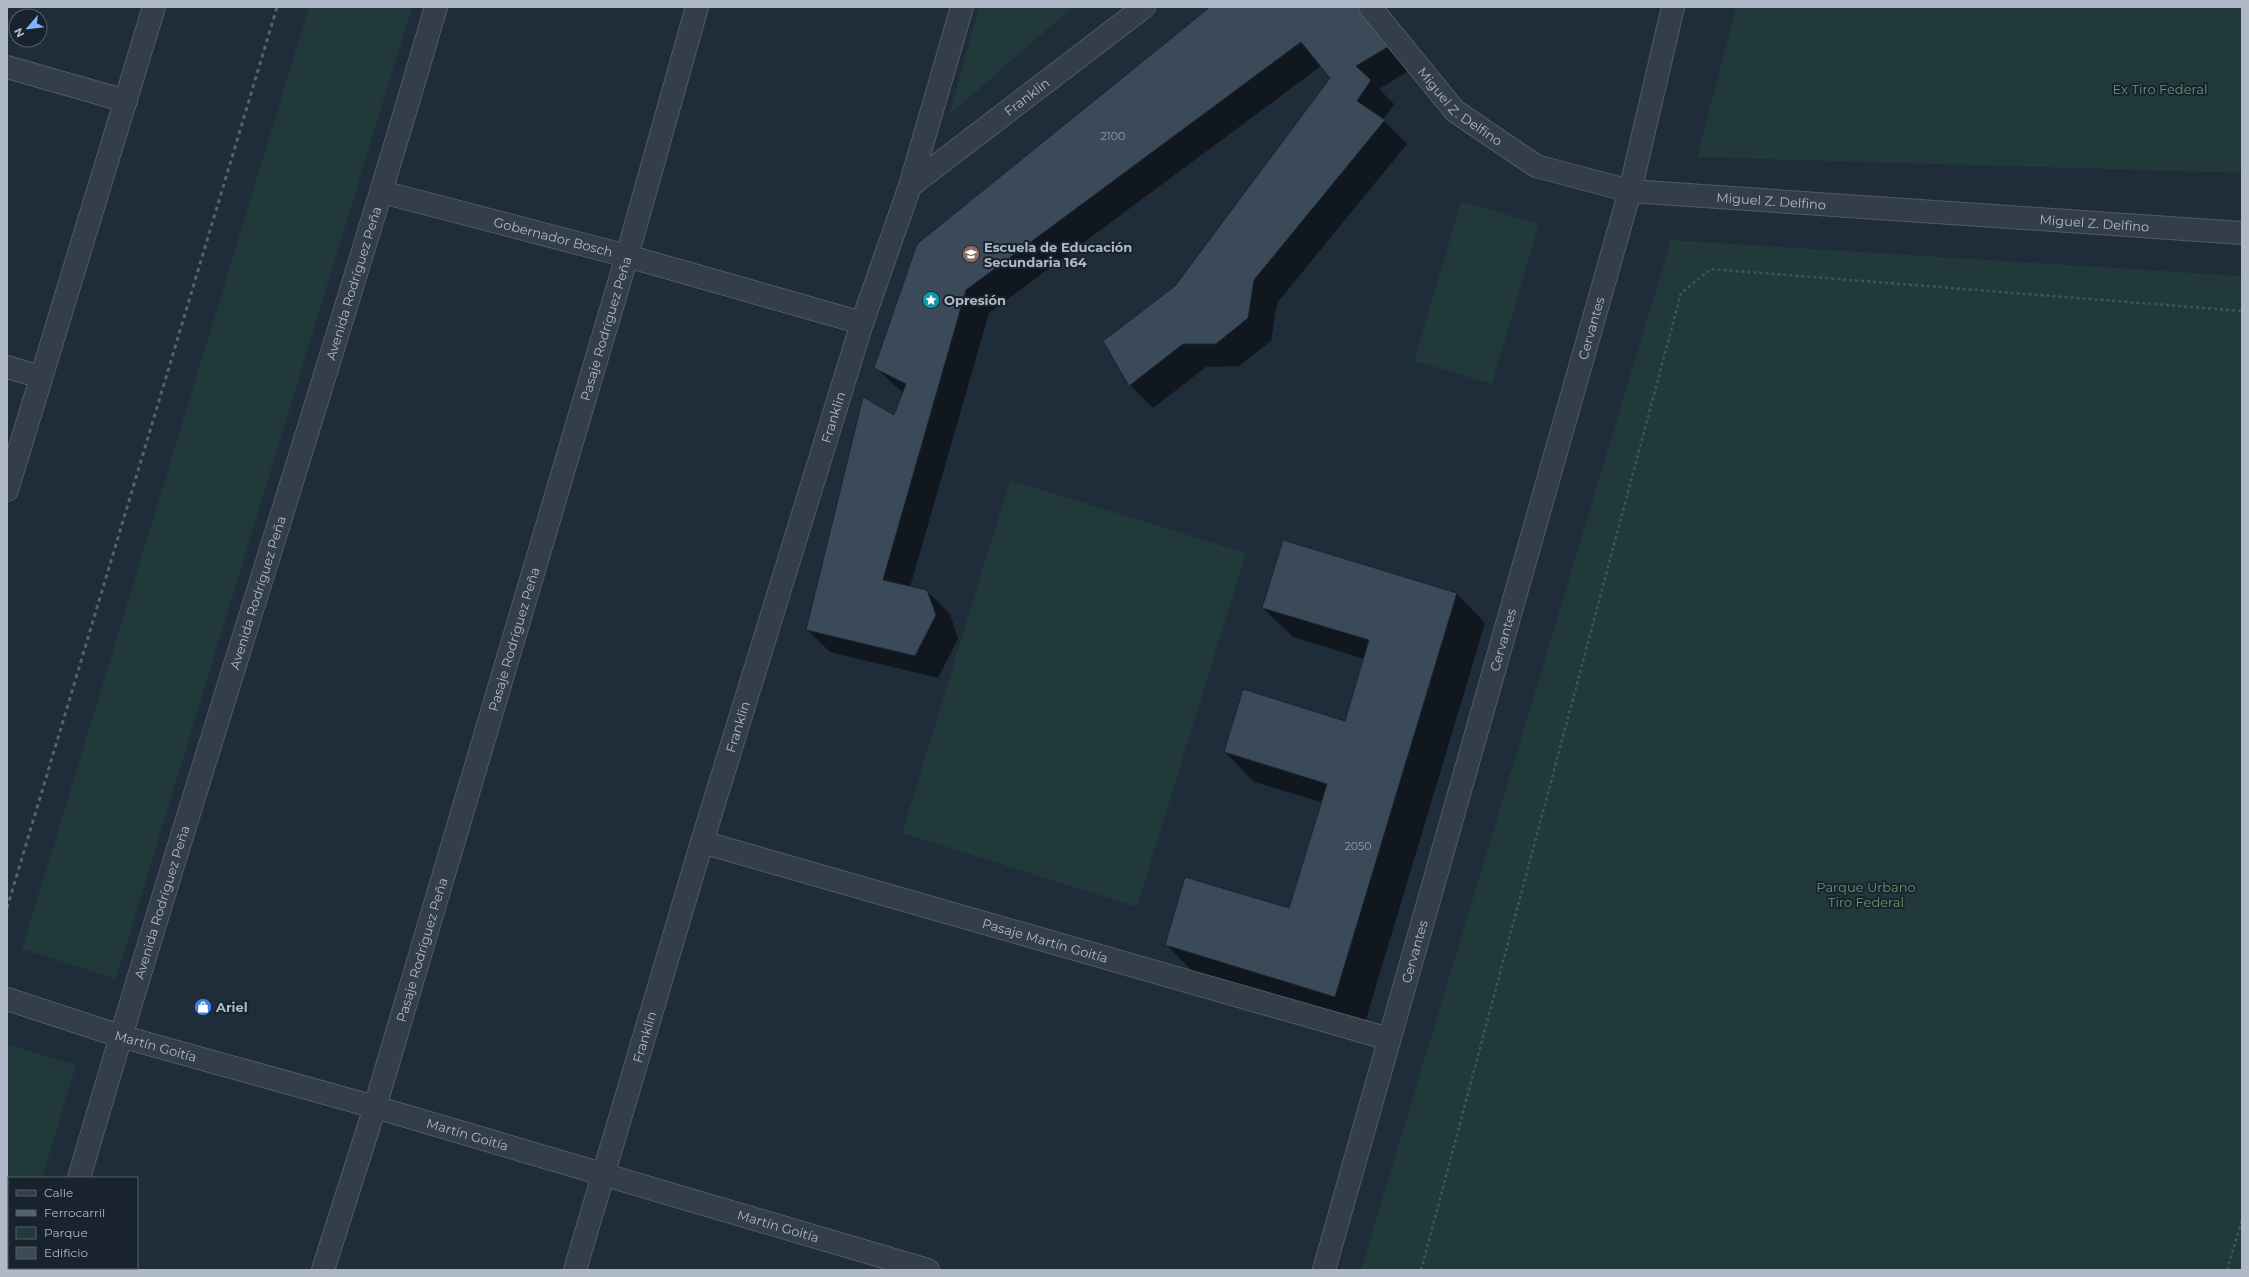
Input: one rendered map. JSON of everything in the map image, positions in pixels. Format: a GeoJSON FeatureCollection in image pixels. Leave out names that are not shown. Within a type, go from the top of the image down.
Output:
{"type":"FeatureCollection","features":[{"type":"Feature","properties":{"kind":"street"},"geometry":{"type":"LineString","coordinates":[[7,490],[154,7]]}},
{"type":"Feature","properties":{"kind":"street","name":"Avenida Rodríguez Peña"},"geometry":{"type":"LineString","coordinates":[[79,1177],[120,1036],[382,192],[436,7]]}},
{"type":"Feature","properties":{"kind":"street","name":"Pasaje Rodríguez Peña"},"geometry":{"type":"LineString","coordinates":[[323,1270],[375,1107],[627,256],[697,7]]}},
{"type":"Feature","properties":{"kind":"street","name":"Franklin"},"geometry":{"type":"LineString","coordinates":[[575,1270],[702,842],[862,323],[910,186],[962,7]]}},
{"type":"Feature","properties":{"kind":"street","name":"Miguel Z. Delfino"},"geometry":{"type":"LineString","coordinates":[[1370,7],[1455,111],[1536,166],[1630,191],[2242,233]]}},
{"type":"Feature","properties":{"kind":"street","name":"Cervantes"},"geometry":{"type":"LineString","coordinates":[[1324,1270],[1630,191],[1673,7]]}},
{"type":"Feature","properties":{"kind":"street","name":"Franklin"},"geometry":{"type":"LineString","coordinates":[[910,186],[1139,9]]}},
{"type":"Feature","properties":{"kind":"street"},"geometry":{"type":"LineString","coordinates":[[7,67],[126,101]]}},
{"type":"Feature","properties":{"kind":"street","name":"Gobernador Bosch"},"geometry":{"type":"LineString","coordinates":[[382,192],[627,256],[862,323]]}},
{"type":"Feature","properties":{"kind":"street"},"geometry":{"type":"LineString","coordinates":[[7,367],[41,377]]}},
{"type":"Feature","properties":{"kind":"street","name":"Pasaje Martín Goitía"},"geometry":{"type":"LineString","coordinates":[[702,842],[1389,1039]]}},
{"type":"Feature","properties":{"kind":"street","name":"Martín Goitía"},"geometry":{"type":"LineString","coordinates":[[7,999],[120,1036],[375,1107],[928,1270]]}},
{"type":"Feature","properties":{"kind":"path"},"geometry":{"type":"LineString","coordinates":[[1421,1270],[1681,293],[1711,269],[2242,311]]}},
{"type":"Feature","properties":{"kind":"path"},"geometry":{"type":"LineString","coordinates":[[2227,1270],[2242,1220]]}},
{"type":"Feature","properties":{"kind":"green space"},"geometry":{"type":"Polygon","coordinates":[[[309,7],[412,7],[116,979],[22,949],[309,7]]]}},
{"type":"Feature","properties":{"kind":"green space"},"geometry":{"type":"Polygon","coordinates":[[[979,7],[1073,7],[949,115],[979,7]]]}},
{"type":"Feature","properties":{"kind":"green space","name":"Ex Tiro Federal"},"geometry":{"type":"Polygon","coordinates":[[[1736,7],[2242,7],[2242,173],[1697,157],[1736,7]]]}},
{"type":"Feature","properties":{"kind":"green space"},"geometry":{"type":"Polygon","coordinates":[[[1461,201],[1539,224],[1492,384],[1414,361],[1461,201]]]}},
{"type":"Feature","properties":{"kind":"green space","name":"Parque Urbano Tiro Federal"},"geometry":{"type":"Polygon","coordinates":[[[1671,240],[2242,276],[2242,1270],[1361,1270],[1671,240]]]}},
{"type":"Feature","properties":{"kind":"green space"},"geometry":{"type":"Polygon","coordinates":[[[1010,480],[1246,553],[1137,907],[902,833],[1010,480]]]}},
{"type":"Feature","properties":{"kind":"green space"},"geometry":{"type":"Polygon","coordinates":[[[7,1044],[76,1065],[42,1177],[8,1177],[8,1269],[14,1269],[7,1270],[7,1044]]]}},
{"type":"Feature","properties":{"kind":"building"},"geometry":{"type":"Polygon","coordinates":[[[1210,7],[1361,7],[1391,45],[1356,66],[1371,80],[1357,101],[1385,120],[1254,280],[1248,318],[1216,344],[1183,344],[1129,386],[1103,341],[1175,286],[1330,78],[1301,42],[966,290],[883,580],[927,590],[936,615],[915,656],[806,630],[863,397],[894,415],[906,384],[874,368],[917,244],[1210,7]]]}},
{"type":"Feature","properties":{"kind":"building"},"geometry":{"type":"Polygon","coordinates":[[[1283,540],[1457,593],[1335,997],[1165,945],[1185,877],[1289,908],[1327,784],[1224,752],[1243,689],[1345,721],[1369,640],[1262,608],[1283,540]]]}},
{"type":"Feature","properties":{"kind":"railway"},"geometry":{"type":"LineString","coordinates":[[7,908],[277,7]]}},
{"type":"Feature","properties":{"kind":"place","name":"Escuela de Educación Secundaria 164"},"geometry":{"type":"Point","coordinates":[971,254]}},
{"type":"Feature","properties":{"kind":"place","name":"Opresión"},"geometry":{"type":"Point","coordinates":[931,300]}},
{"type":"Feature","properties":{"kind":"place","name":"Ariel"},"geometry":{"type":"Point","coordinates":[203,1007]}}]}
